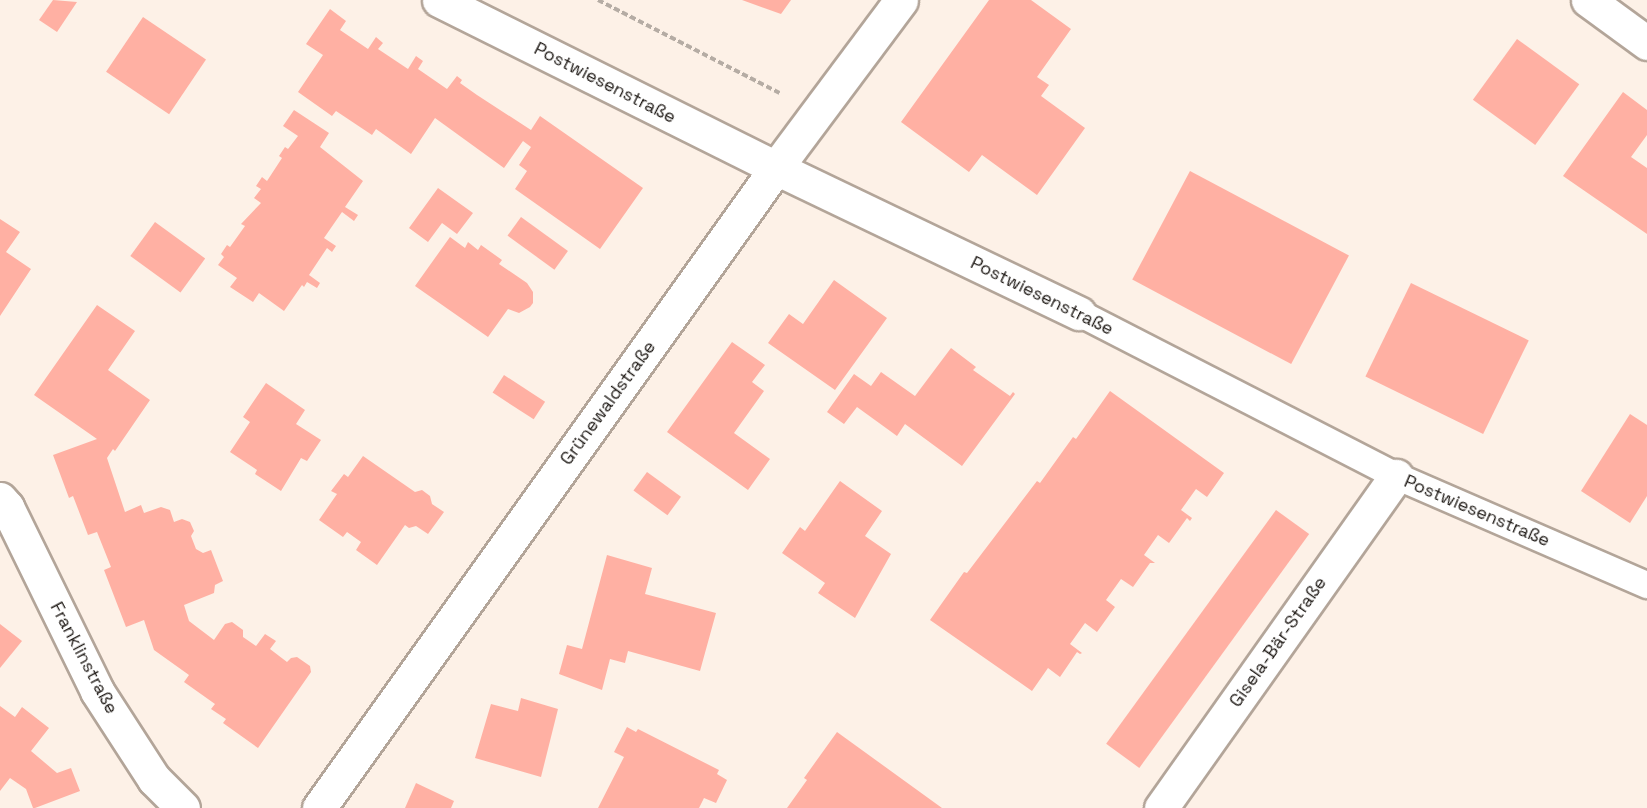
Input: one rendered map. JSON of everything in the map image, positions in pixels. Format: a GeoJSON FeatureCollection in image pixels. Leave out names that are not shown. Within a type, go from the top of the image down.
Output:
{"type":"FeatureCollection","features":[{"type":"Feature","properties":{"kind":"street","name":"Postwiesenstraße"},"geometry":{"type":"LineString","coordinates":[[439,0],[776,168],[1079,313]]}},
{"type":"Feature","properties":{"kind":"street","name":"Grünewaldstraße"},"geometry":{"type":"LineString","coordinates":[[319,808],[776,168],[901,0]]}},
{"type":"Feature","properties":{"kind":"street"},"geometry":{"type":"LineString","coordinates":[[1588,0],[1647,43]]}},
{"type":"Feature","properties":{"kind":"street","name":"Gisela-Bär-Straße"},"geometry":{"type":"LineString","coordinates":[[1161,808],[1396,476]]}},
{"type":"Feature","properties":{"kind":"street","name":"Franklinstraße"},"geometry":{"type":"LineString","coordinates":[[0,499],[7,507],[98,691],[154,779],[183,808]]}},
{"type":"Feature","properties":{"kind":"lane","name":"Postwiesenstraße"},"geometry":{"type":"LineString","coordinates":[[1079,313],[1396,476],[1647,585]]}},
{"type":"Feature","properties":{"kind":"path"},"geometry":{"type":"LineString","coordinates":[[598,0],[818,112]]}},
{"type":"Feature","properties":{"kind":"building"},"geometry":{"type":"Polygon","coordinates":[[[53,0],[77,2],[57,32],[39,20],[53,0]]]}},
{"type":"Feature","properties":{"kind":"building"},"geometry":{"type":"Polygon","coordinates":[[[742,0],[791,0],[781,14],[742,0]]]}},
{"type":"Feature","properties":{"kind":"building"},"geometry":{"type":"Polygon","coordinates":[[[989,0],[1031,0],[1071,29],[1037,77],[1049,85],[1041,96],[1085,128],[1037,195],[982,155],[969,172],[901,122],[989,0]]]}},
{"type":"Feature","properties":{"kind":"building"},"geometry":{"type":"Polygon","coordinates":[[[330,9],[346,21],[340,30],[368,49],[376,37],[383,43],[378,49],[408,69],[416,56],[423,61],[418,69],[447,89],[457,76],[462,80],[460,83],[531,130],[540,116],[643,188],[600,249],[515,189],[527,171],[519,165],[531,147],[523,141],[504,168],[435,118],[411,154],[376,129],[372,135],[336,111],[332,116],[298,92],[323,55],[306,44],[330,9]]]}},
{"type":"Feature","properties":{"kind":"building"},"geometry":{"type":"Polygon","coordinates":[[[143,17],[206,59],[169,114],[106,72],[143,17]]]}},
{"type":"Feature","properties":{"kind":"building"},"geometry":{"type":"Polygon","coordinates":[[[1517,39],[1579,84],[1535,145],[1473,100],[1517,39]]]}},
{"type":"Feature","properties":{"kind":"building"},"geometry":{"type":"Polygon","coordinates":[[[1623,92],[1647,110],[1647,135],[1631,157],[1647,168],[1647,234],[1563,176],[1623,92]]]}},
{"type":"Feature","properties":{"kind":"building"},"geometry":{"type":"Polygon","coordinates":[[[294,110],[329,133],[320,147],[363,181],[345,207],[358,215],[354,221],[342,212],[324,238],[336,246],[332,252],[327,248],[309,275],[320,283],[317,288],[307,282],[304,287],[302,285],[284,311],[259,293],[253,302],[230,287],[237,278],[218,265],[224,257],[221,254],[227,245],[230,247],[245,226],[241,224],[261,203],[254,198],[261,189],[256,186],[262,177],[267,181],[282,158],[279,156],[285,147],[288,149],[298,136],[283,126],[294,110]]]}},
{"type":"Feature","properties":{"kind":"building"},"geometry":{"type":"Polygon","coordinates":[[[1190,171],[1349,256],[1291,364],[1132,280],[1190,171]]]}},
{"type":"Feature","properties":{"kind":"building"},"geometry":{"type":"Polygon","coordinates":[[[438,188],[473,213],[457,234],[442,223],[428,242],[409,228],[438,188]]]}},
{"type":"Feature","properties":{"kind":"building"},"geometry":{"type":"Polygon","coordinates":[[[521,217],[568,251],[554,270],[507,236],[521,217]]]}},
{"type":"Feature","properties":{"kind":"building"},"geometry":{"type":"Polygon","coordinates":[[[0,219],[20,232],[6,252],[31,269],[0,316],[0,219]]]}},
{"type":"Feature","properties":{"kind":"building"},"geometry":{"type":"Polygon","coordinates":[[[155,222],[205,258],[180,292],[130,256],[155,222]]]}},
{"type":"Feature","properties":{"kind":"building"},"geometry":{"type":"Polygon","coordinates":[[[450,237],[465,248],[468,242],[478,250],[481,245],[502,260],[499,264],[527,283],[533,292],[533,303],[530,307],[519,313],[508,309],[488,337],[415,286],[450,237]]]}},
{"type":"Feature","properties":{"kind":"building"},"geometry":{"type":"Polygon","coordinates":[[[834,280],[887,318],[835,390],[768,343],[789,314],[803,324],[834,280]]]}},
{"type":"Feature","properties":{"kind":"building"},"geometry":{"type":"Polygon","coordinates":[[[1411,283],[1529,340],[1483,434],[1365,376],[1411,283]]]}},
{"type":"Feature","properties":{"kind":"building"},"geometry":{"type":"Polygon","coordinates":[[[97,305],[135,331],[108,370],[150,400],[115,451],[113,449],[107,458],[125,512],[141,505],[144,513],[161,507],[170,510],[174,522],[182,519],[190,522],[194,531],[191,536],[196,549],[203,553],[211,550],[223,581],[215,585],[214,593],[184,605],[189,621],[214,640],[225,624],[232,622],[243,630],[243,637],[256,646],[265,634],[276,641],[270,649],[287,662],[297,657],[310,666],[311,672],[258,748],[223,723],[226,719],[211,709],[215,704],[184,682],[189,675],[154,650],[144,620],[126,627],[104,570],[111,567],[97,532],[88,535],[73,496],[69,498],[53,455],[97,439],[34,395],[97,305]]]}},
{"type":"Feature","properties":{"kind":"building"},"geometry":{"type":"Polygon","coordinates":[[[732,342],[765,365],[752,382],[764,391],[734,433],[770,459],[748,490],[667,432],[732,342]]]}},
{"type":"Feature","properties":{"kind":"building"},"geometry":{"type":"Polygon","coordinates":[[[951,348],[976,367],[973,370],[1010,396],[1013,392],[1015,394],[962,466],[905,424],[897,436],[857,407],[844,424],[827,412],[854,374],[871,386],[881,372],[915,396],[951,348]]]}},
{"type":"Feature","properties":{"kind":"building"},"geometry":{"type":"Polygon","coordinates":[[[504,375],[545,402],[534,419],[493,393],[504,375]]]}},
{"type":"Feature","properties":{"kind":"building"},"geometry":{"type":"Polygon","coordinates":[[[266,383],[305,410],[296,424],[321,440],[307,461],[301,458],[281,491],[255,474],[257,470],[230,452],[250,422],[243,417],[266,383]]]}},
{"type":"Feature","properties":{"kind":"building"},"geometry":{"type":"Polygon","coordinates":[[[1110,391],[1224,473],[1207,497],[1196,489],[1181,510],[1192,518],[1190,521],[1187,518],[1169,543],[1158,535],[1144,555],[1155,563],[1150,563],[1133,587],[1121,579],[1106,600],[1115,607],[1097,632],[1085,623],[1070,644],[1082,653],[1077,652],[1060,677],[1048,668],[1032,691],[930,620],[964,572],[967,573],[1037,481],[1040,483],[1073,437],[1076,439],[1110,391]]]}},
{"type":"Feature","properties":{"kind":"building"},"geometry":{"type":"Polygon","coordinates":[[[1630,414],[1647,425],[1647,496],[1630,523],[1581,491],[1630,414]]]}},
{"type":"Feature","properties":{"kind":"building"},"geometry":{"type":"Polygon","coordinates":[[[363,456],[415,492],[422,490],[430,496],[432,504],[444,512],[428,534],[416,526],[409,528],[405,525],[377,565],[356,550],[361,542],[347,532],[343,537],[319,520],[337,494],[331,491],[344,474],[348,477],[363,456]]]}},
{"type":"Feature","properties":{"kind":"building"},"geometry":{"type":"Polygon","coordinates":[[[647,472],[681,497],[667,515],[633,491],[647,472]]]}},
{"type":"Feature","properties":{"kind":"building"},"geometry":{"type":"Polygon","coordinates":[[[840,481],[882,511],[865,536],[891,554],[855,618],[818,593],[825,583],[782,553],[800,527],[805,531],[840,481]]]}},
{"type":"Feature","properties":{"kind":"building"},"geometry":{"type":"Polygon","coordinates":[[[1276,510],[1309,534],[1139,768],[1106,744],[1276,510]]]}},
{"type":"Feature","properties":{"kind":"building"},"geometry":{"type":"Polygon","coordinates":[[[607,555],[652,568],[645,594],[716,613],[700,671],[628,651],[625,663],[610,659],[602,690],[559,674],[567,645],[582,649],[607,555]]]}},
{"type":"Feature","properties":{"kind":"building"},"geometry":{"type":"Polygon","coordinates":[[[0,624],[22,641],[0,668],[0,624]]]}},
{"type":"Feature","properties":{"kind":"building"},"geometry":{"type":"Polygon","coordinates":[[[521,698],[558,709],[541,777],[475,758],[491,704],[518,711],[521,698]]]}},
{"type":"Feature","properties":{"kind":"building"},"geometry":{"type":"Polygon","coordinates":[[[0,706],[15,717],[22,707],[49,728],[31,751],[57,773],[71,768],[80,791],[33,808],[26,789],[10,778],[0,791],[0,706]]]}},
{"type":"Feature","properties":{"kind":"building"},"geometry":{"type":"Polygon","coordinates":[[[627,727],[636,732],[638,729],[719,770],[717,774],[727,780],[716,803],[704,798],[699,808],[598,808],[624,757],[614,752],[627,727]]]}},
{"type":"Feature","properties":{"kind":"building"},"geometry":{"type":"Polygon","coordinates":[[[837,732],[942,808],[787,808],[807,780],[804,778],[837,732]]]}},
{"type":"Feature","properties":{"kind":"building"},"geometry":{"type":"Polygon","coordinates":[[[416,783],[454,801],[451,808],[405,808],[416,783]]]}}]}
